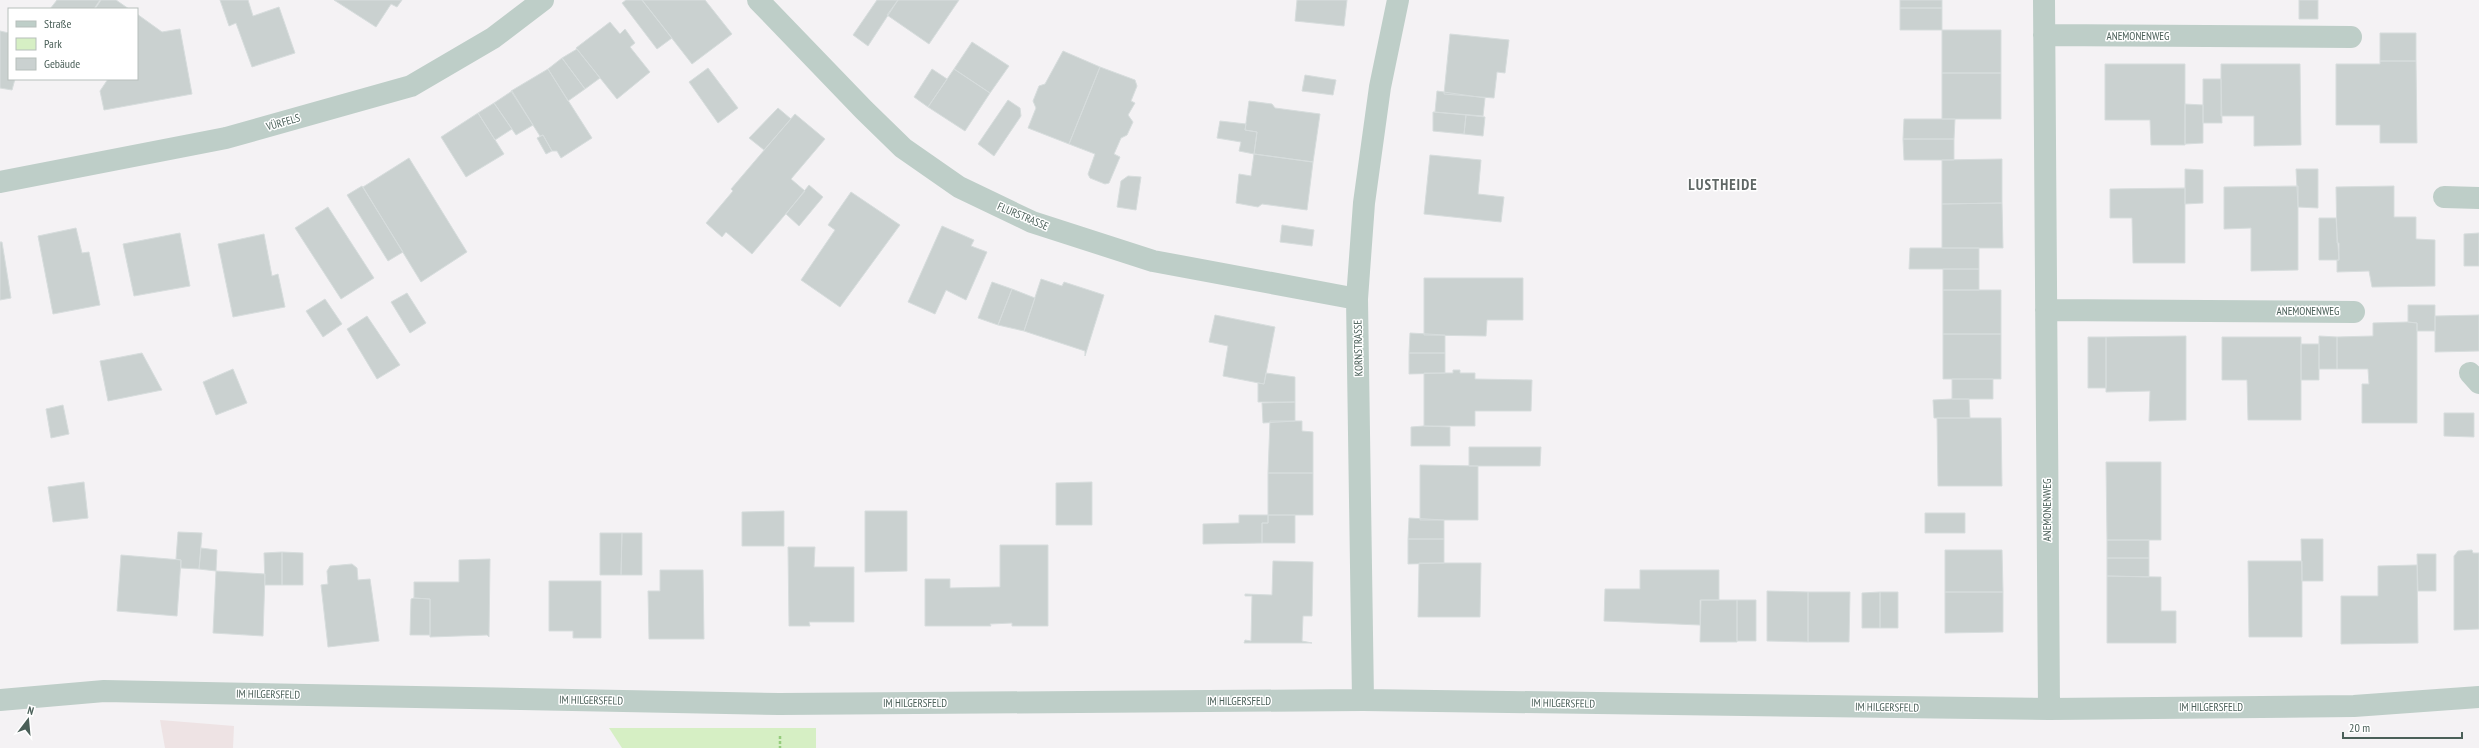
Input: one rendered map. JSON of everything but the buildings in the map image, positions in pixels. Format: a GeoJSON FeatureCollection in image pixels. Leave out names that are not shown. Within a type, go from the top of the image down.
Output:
{"type":"FeatureCollection","features":[{"type":"Feature","properties":{"kind":"street","name":"VÜRFELS"},"geometry":{"type":"LineString","coordinates":[[0,182],[226,138],[411,86],[493,38],[543,0]]}},
{"type":"Feature","properties":{"kind":"street","name":"FLURSTRASSE"},"geometry":{"type":"LineString","coordinates":[[758,0],[864,110],[903,148],[959,187],[1032,222],[1153,261],[1358,299]]}},
{"type":"Feature","properties":{"kind":"street","name":"KORNSTRASSE"},"geometry":{"type":"LineString","coordinates":[[1363,700],[1358,299],[1366,188],[1380,87],[1398,0]]}},
{"type":"Feature","properties":{"kind":"street","name":"ANEMONENWEG"},"geometry":{"type":"LineString","coordinates":[[2044,0],[2049,710]]}},
{"type":"Feature","properties":{"kind":"street","name":"ANEMONENWEG"},"geometry":{"type":"LineString","coordinates":[[2044,35],[2351,37]]}},
{"type":"Feature","properties":{"kind":"street"},"geometry":{"type":"LineString","coordinates":[[2444,198],[2479,198]]}},
{"type":"Feature","properties":{"kind":"street","name":"ANEMONENWEG"},"geometry":{"type":"LineString","coordinates":[[2046,310],[2354,312]]}},
{"type":"Feature","properties":{"kind":"street","name":"IM HILGERSFELD"},"geometry":{"type":"LineString","coordinates":[[0,700],[45,694],[104,691],[779,704],[1363,700],[2049,710],[2354,706],[2479,697]]}},
{"type":"Feature","properties":{"kind":"shaded area"},"geometry":{"type":"Polygon","coordinates":[[[160,720],[234,726],[233,748],[165,748],[160,720]]]}},
{"type":"Feature","properties":{"kind":"green space"},"geometry":{"type":"Polygon","coordinates":[[[609,728],[816,728],[816,748],[622,748],[609,728]]]}},
{"type":"Feature","properties":{"kind":"district","name":"LUSTHEIDE"},"geometry":{"type":"Point","coordinates":[1723,184]}}]}
